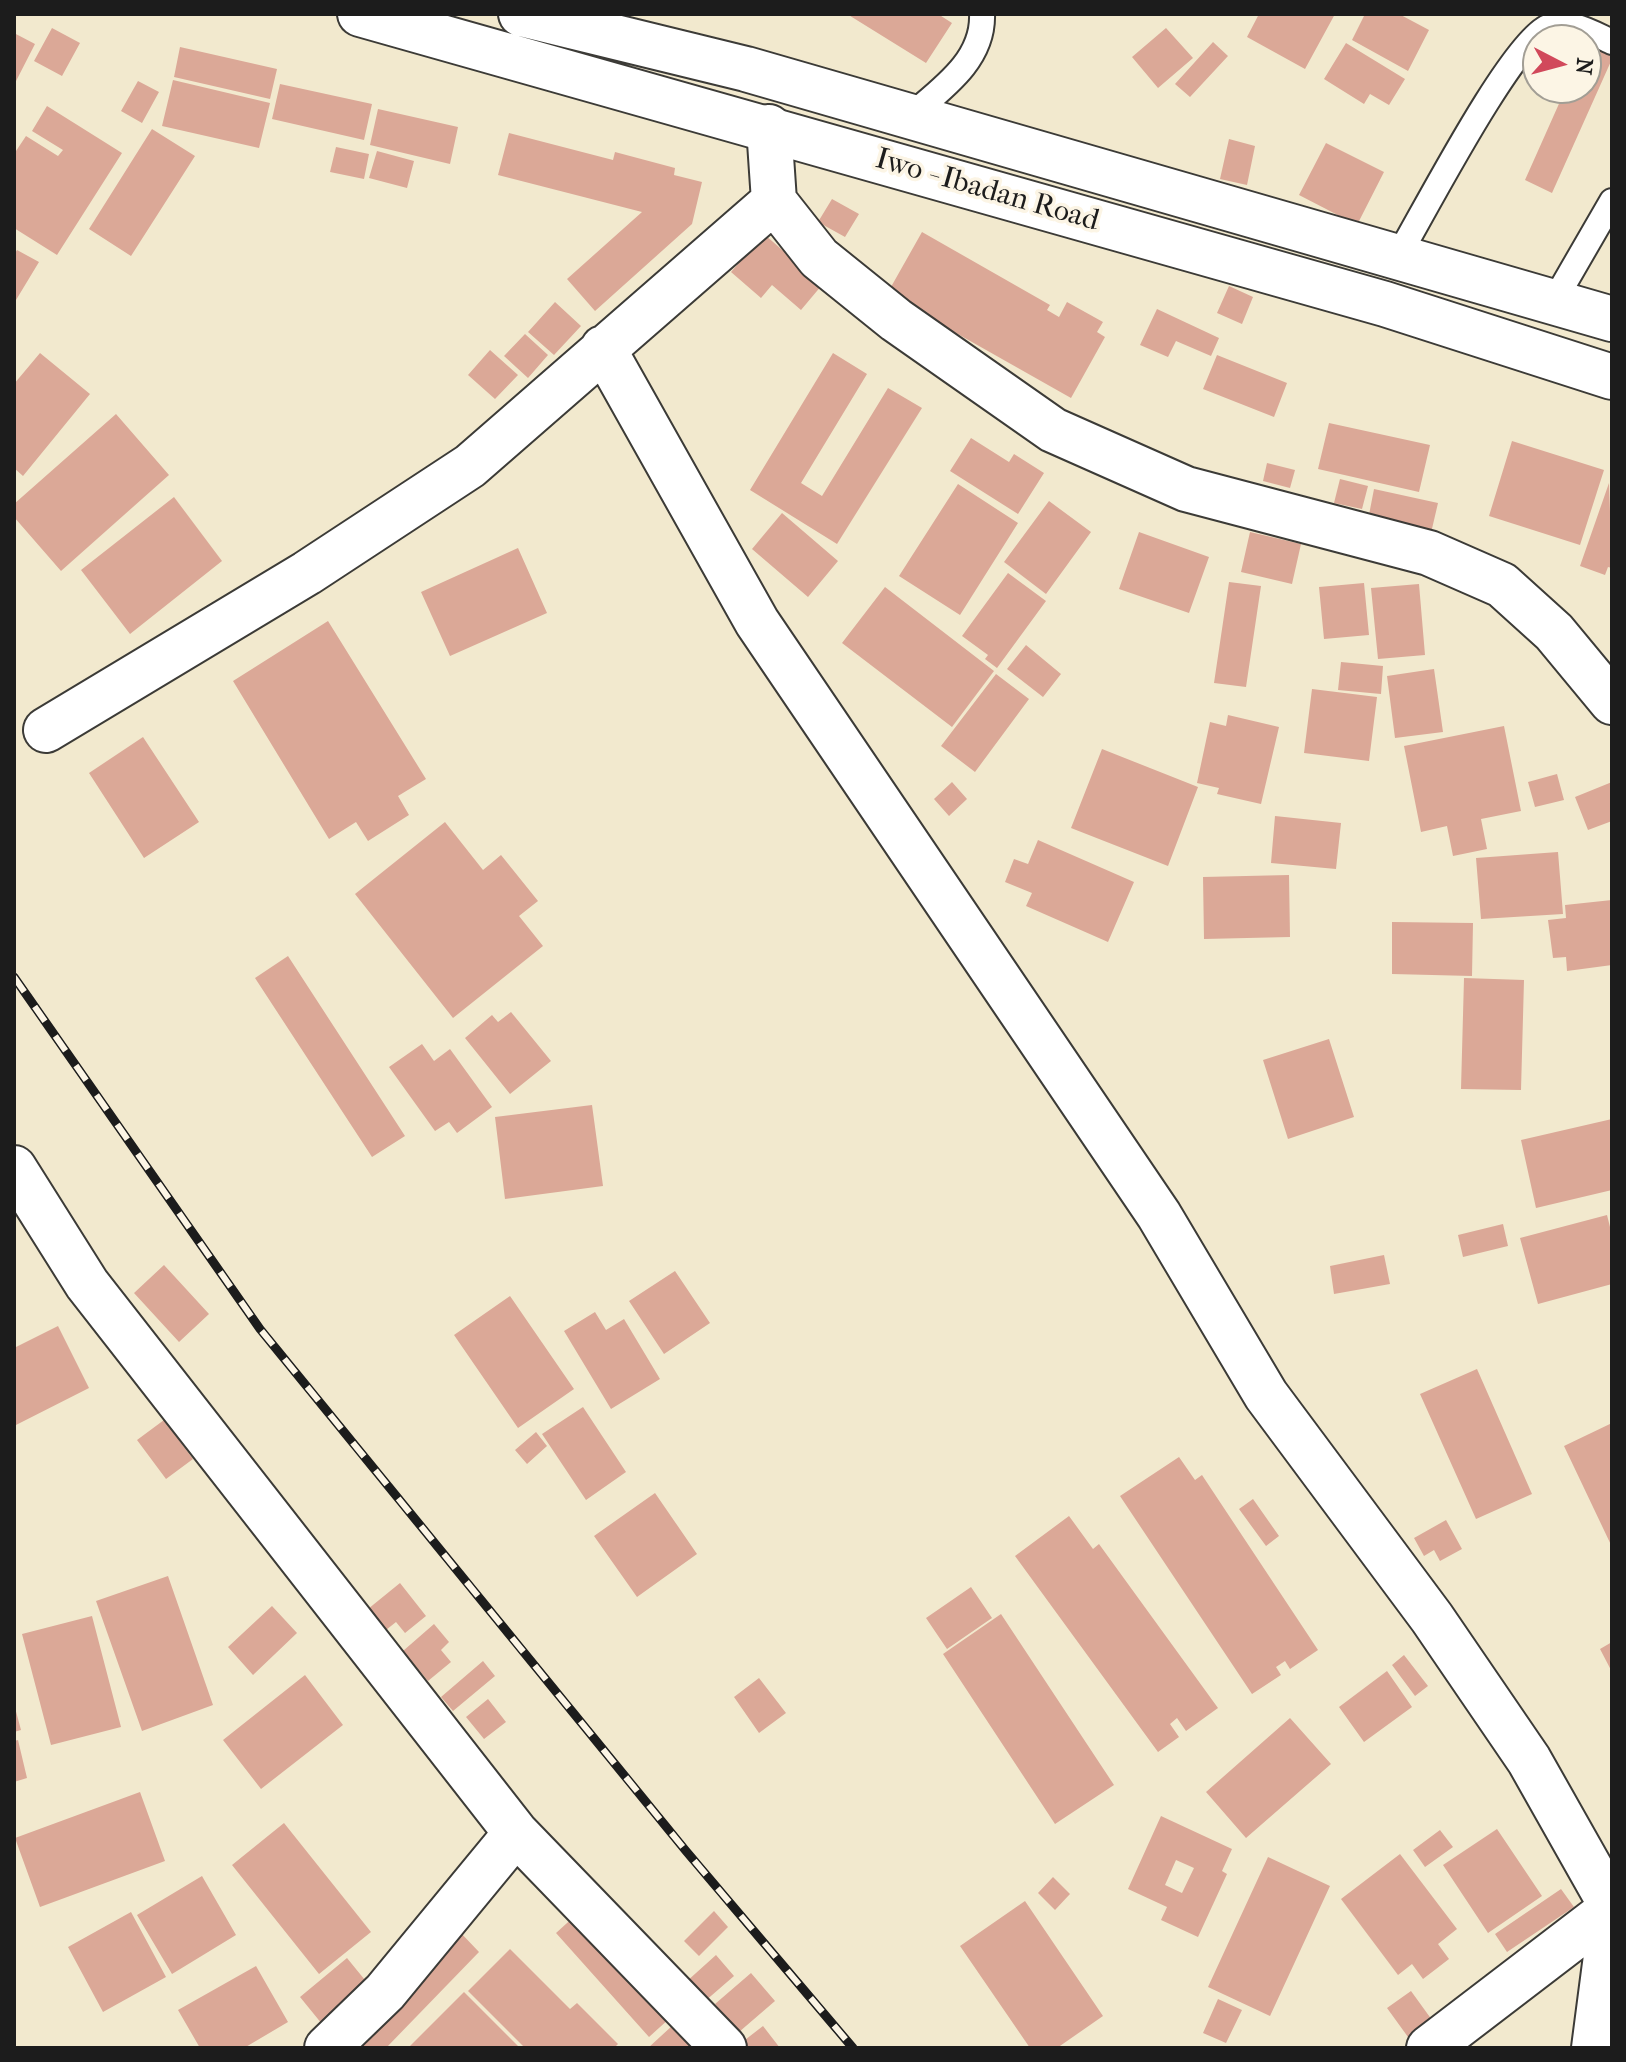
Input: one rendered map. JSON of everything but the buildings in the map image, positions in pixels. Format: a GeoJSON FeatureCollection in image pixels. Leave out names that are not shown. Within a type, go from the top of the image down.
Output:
{"type":"FeatureCollection","features":[{"type":"Feature","properties":{"kind":"street","name":"Iwo - Ibadan Road"},"geometry":{"type":"LineString","coordinates":[[360,14],[769,127],[1385,304],[1612,377]]}},
{"type":"Feature","properties":{"kind":"street","name":"Iwo - Ibadan Road"},"geometry":{"type":"LineString","coordinates":[[521,14],[746,69],[1612,319]]}},
{"type":"Feature","properties":{"kind":"street"},"geometry":{"type":"LineString","coordinates":[[769,127],[774,201],[819,258],[896,320],[1053,430],[1186,489],[1429,553],[1502,585],[1554,632],[1612,702]]}},
{"type":"Feature","properties":{"kind":"street"},"geometry":{"type":"LineString","coordinates":[[46,730],[307,573],[470,466],[774,201]]}},
{"type":"Feature","properties":{"kind":"street"},"geometry":{"type":"LineString","coordinates":[[603,348],[757,622],[1159,1215],[1266,1395],[1432,1618],[1529,1760],[1612,1908],[1594,2048]]}},
{"type":"Feature","properties":{"kind":"street"},"geometry":{"type":"LineString","coordinates":[[14,1168],[87,1284],[516,1833],[724,2048]]}},
{"type":"Feature","properties":{"kind":"street"},"geometry":{"type":"LineString","coordinates":[[327,2048],[385,1992],[516,1833]]}},
{"type":"Feature","properties":{"kind":"street"},"geometry":{"type":"LineString","coordinates":[[1429,2048],[1612,1908]]}},
{"type":"Feature","properties":{"kind":"lane"},"geometry":{"type":"LineString","coordinates":[[909,117],[965,69],[980,31],[982,14]]}},
{"type":"Feature","properties":{"kind":"lane"},"geometry":{"type":"LineString","coordinates":[[1397,258],[1509,65],[1537,33],[1569,23],[1612,42]]}},
{"type":"Feature","properties":{"kind":"lane"},"geometry":{"type":"LineString","coordinates":[[1553,303],[1612,201]]}},
{"type":"Feature","properties":{"kind":"railway"},"geometry":{"type":"LineString","coordinates":[[14,977],[260,1329],[686,1851],[853,2048]]}}]}
